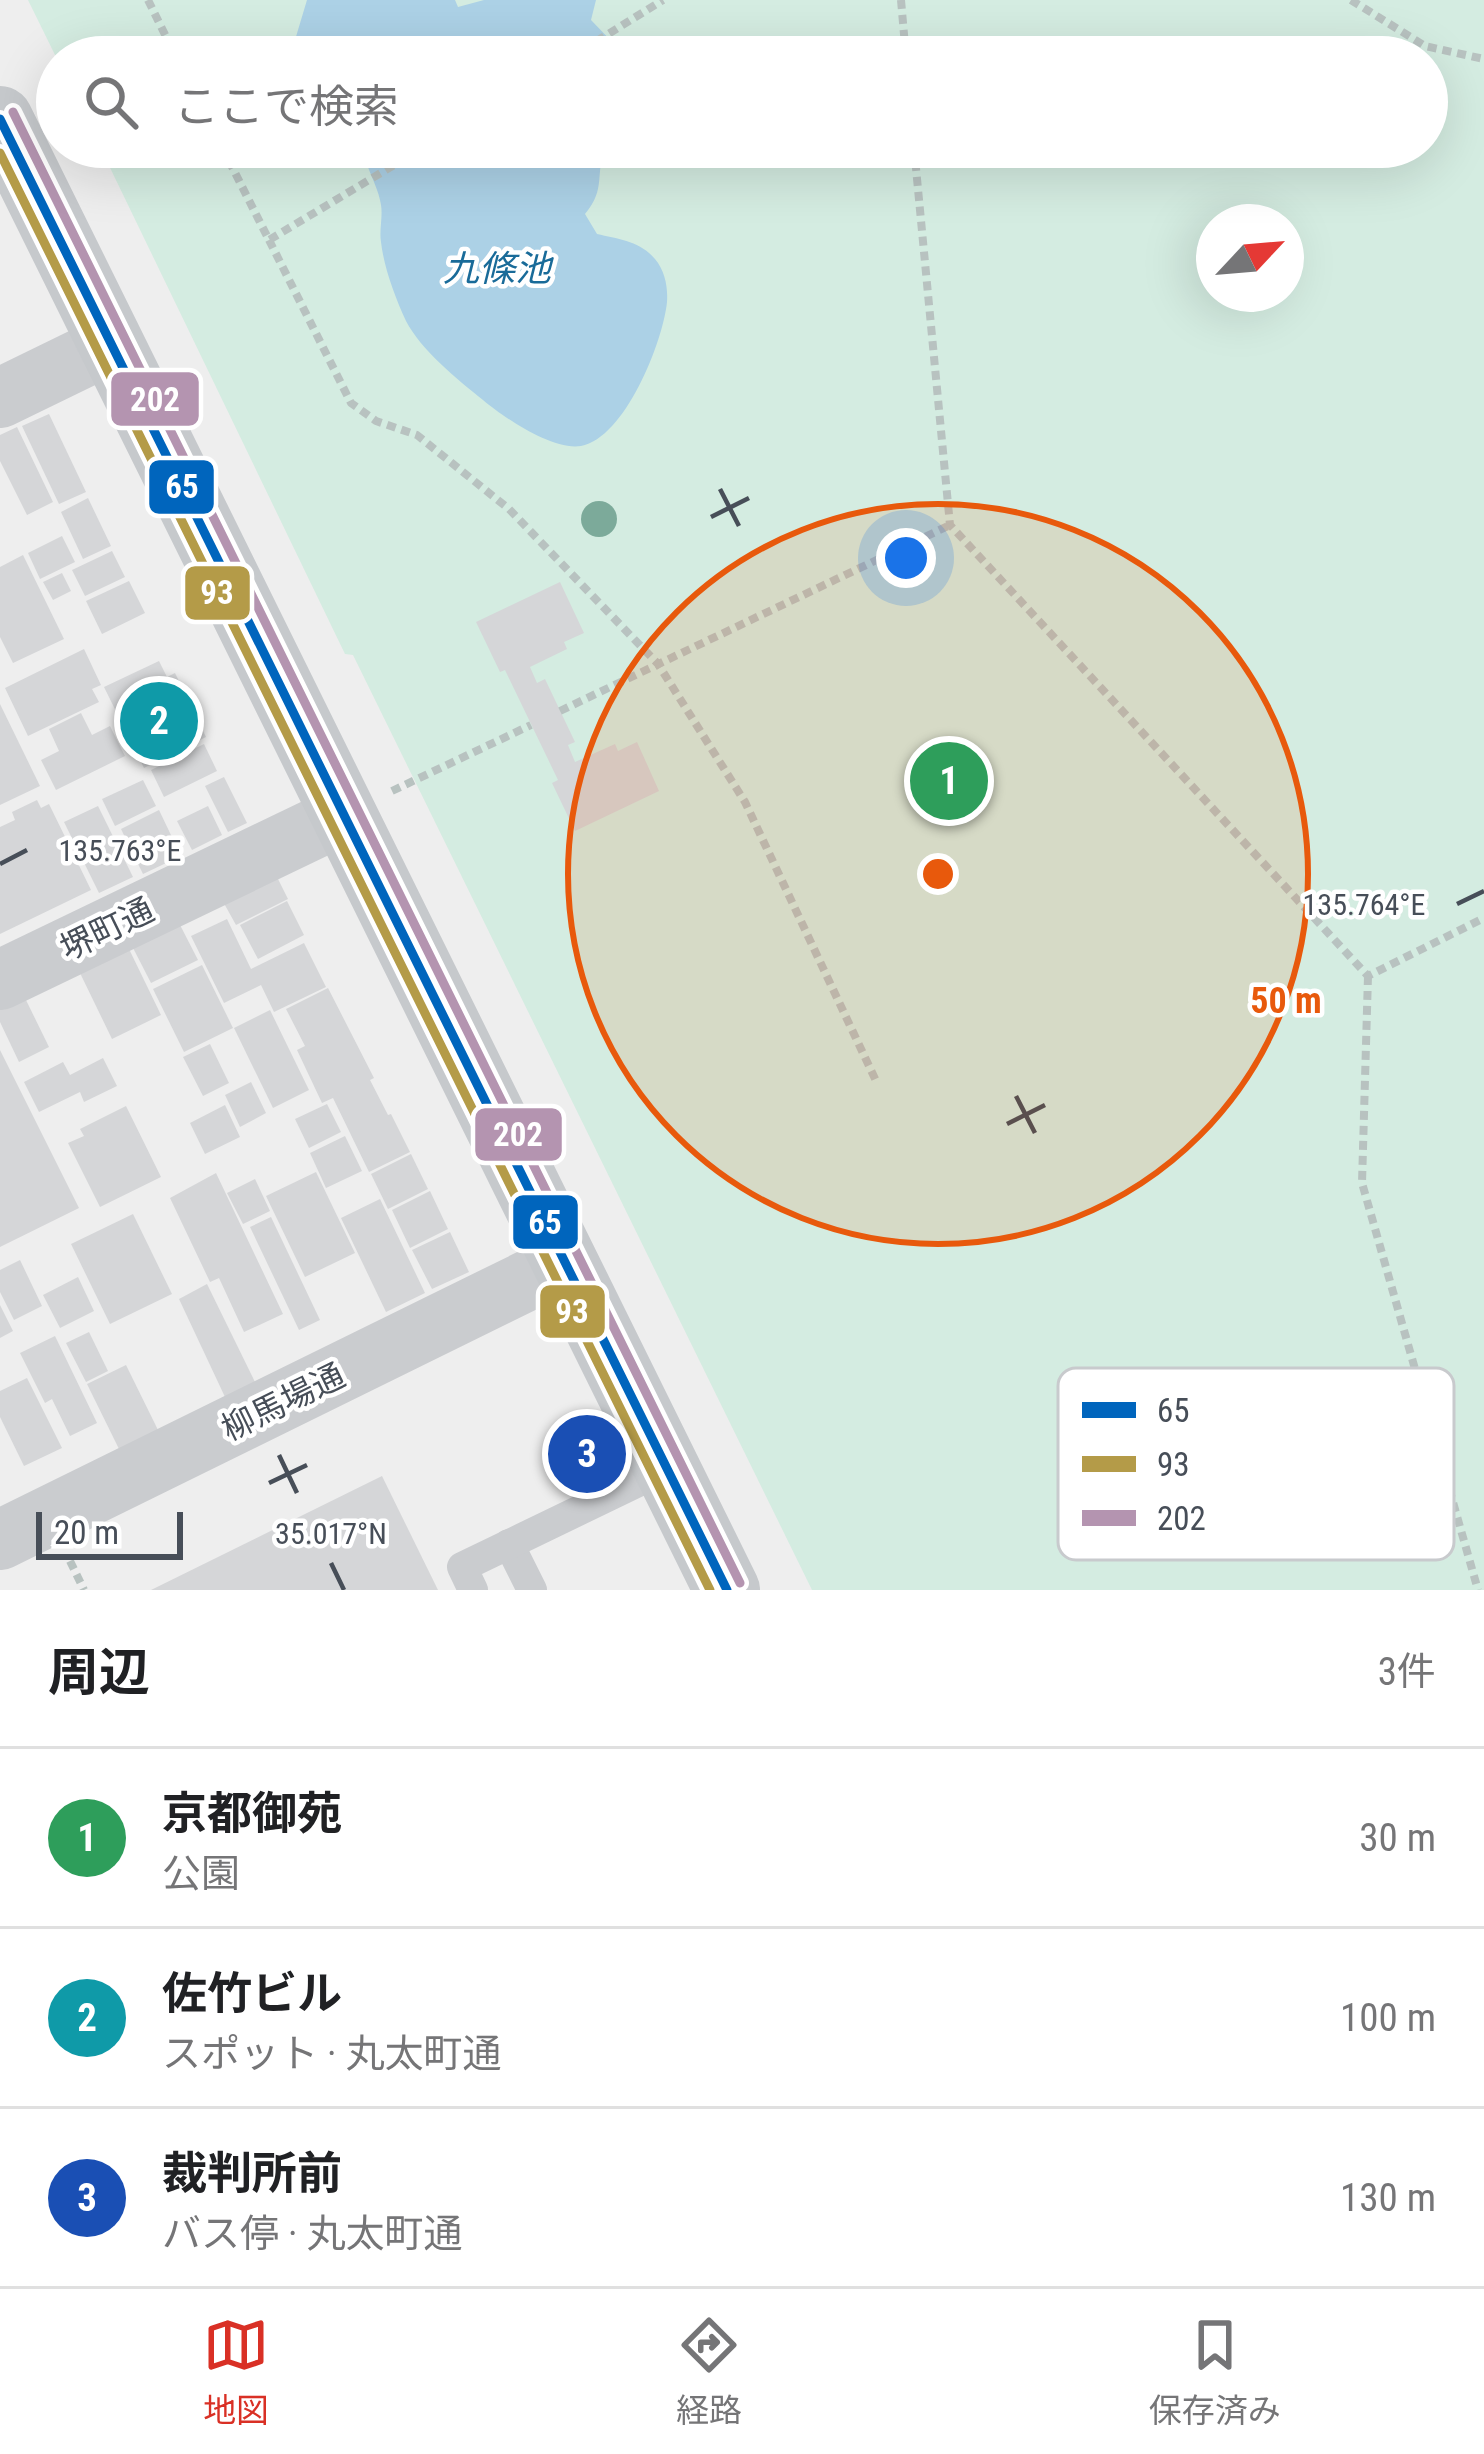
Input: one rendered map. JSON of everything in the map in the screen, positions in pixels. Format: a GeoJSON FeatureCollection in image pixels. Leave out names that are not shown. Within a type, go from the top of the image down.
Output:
{"type":"FeatureCollection","features":[{"type":"Feature","properties":{"kind":"main road"},"geometry":{"type":"LineString","coordinates":[[0,119],[727,1590]]}},
{"type":"Feature","properties":{"kind":"street"},"geometry":{"type":"LineString","coordinates":[[0,398],[111,344]]}},
{"type":"Feature","properties":{"kind":"street","name":"堺町通"},"geometry":{"type":"LineString","coordinates":[[0,980],[344,815]]}},
{"type":"Feature","properties":{"kind":"street","name":"柳馬場通"},"geometry":{"type":"LineString","coordinates":[[0,1540],[566,1262]]}},
{"type":"Feature","properties":{"kind":"lane"},"geometry":{"type":"LineString","coordinates":[[473,1590],[462,1567],[667,1468]]}},
{"type":"Feature","properties":{"kind":"lane"},"geometry":{"type":"LineString","coordinates":[[509,1544],[532,1590]]}},
{"type":"Feature","properties":{"kind":"path"},"geometry":{"type":"LineString","coordinates":[[148,0],[166,36]]}},
{"type":"Feature","properties":{"kind":"path"},"geometry":{"type":"LineString","coordinates":[[606,36],[663,0]]}},
{"type":"Feature","properties":{"kind":"path"},"geometry":{"type":"LineString","coordinates":[[901,0],[904,36]]}},
{"type":"Feature","properties":{"kind":"path"},"geometry":{"type":"LineString","coordinates":[[1351,0],[1409,36]]}},
{"type":"Feature","properties":{"kind":"path"},"geometry":{"type":"LineString","coordinates":[[1448,51],[1484,59]]}},
{"type":"Feature","properties":{"kind":"path"},"geometry":{"type":"LineString","coordinates":[[233,168],[351,403],[376,421],[417,435],[509,508],[658,664],[746,802],[877,1083]]}},
{"type":"Feature","properties":{"kind":"path"},"geometry":{"type":"LineString","coordinates":[[269,240],[390,168]]}},
{"type":"Feature","properties":{"kind":"path"},"geometry":{"type":"LineString","coordinates":[[916,168],[950,525],[1368,976],[1362,1183],[1415,1368]]}},
{"type":"Feature","properties":{"kind":"path"},"geometry":{"type":"LineString","coordinates":[[560,712],[950,525]]}},
{"type":"Feature","properties":{"kind":"path"},"geometry":{"type":"LineString","coordinates":[[344,815],[531,724]]}},
{"type":"Feature","properties":{"kind":"path"},"geometry":{"type":"LineString","coordinates":[[1368,976],[1484,917]]}},
{"type":"Feature","properties":{"kind":"path"},"geometry":{"type":"LineString","coordinates":[[1454,1506],[1478,1590]]}},
{"type":"Feature","properties":{"kind":"green space"},"geometry":{"type":"Polygon","coordinates":[[[28,0],[1484,0],[1484,1590],[812,1590],[353,655],[345,654],[110,168],[1448,168],[1448,36],[46,36],[28,0]]]}},
{"type":"Feature","properties":{"kind":"water"},"geometry":{"type":"Polygon","coordinates":[[[307,0],[455,0],[458,7],[484,0],[596,0],[591,20],[606,36],[296,36],[307,0]]]}},
{"type":"Feature","properties":{"kind":"water","name":"九條池"},"geometry":{"type":"Polygon","coordinates":[[[368,168],[601,168],[596,196],[585,214],[597,234],[649,253],[663,274],[667,296],[650,363],[612,426],[581,446],[543,438],[492,407],[430,353],[406,321],[391,282],[381,242],[380,200],[368,168]]]}},
{"type":"Feature","properties":{"kind":"building"},"geometry":{"type":"Polygon","coordinates":[[[49,414],[86,492],[59,504],[22,426],[49,414]]]}},
{"type":"Feature","properties":{"kind":"building"},"geometry":{"type":"Polygon","coordinates":[[[17,427],[53,502],[27,515],[0,461],[0,435],[17,427]]]}},
{"type":"Feature","properties":{"kind":"building"},"geometry":{"type":"Polygon","coordinates":[[[88,498],[111,546],[83,559],[61,512],[88,498]]]}},
{"type":"Feature","properties":{"kind":"building"},"geometry":{"type":"Polygon","coordinates":[[[62,536],[75,562],[40,579],[28,553],[62,536]]]}},
{"type":"Feature","properties":{"kind":"building"},"geometry":{"type":"Polygon","coordinates":[[[112,551],[125,577],[85,596],[72,570],[112,551]]]}},
{"type":"Feature","properties":{"kind":"building"},"geometry":{"type":"Polygon","coordinates":[[[23,555],[64,639],[13,663],[0,637],[0,567],[23,555]]]}},
{"type":"Feature","properties":{"kind":"building"},"geometry":{"type":"Polygon","coordinates":[[[62,573],[71,591],[53,600],[43,582],[62,573]]]}},
{"type":"Feature","properties":{"kind":"building"},"geometry":{"type":"Polygon","coordinates":[[[129,581],[145,613],[102,634],[86,601],[129,581]]]}},
{"type":"Feature","properties":{"kind":"building"},"geometry":{"type":"Polygon","coordinates":[[[560,582],[584,633],[564,642],[567,649],[530,667],[537,683],[545,679],[575,742],[568,745],[575,762],[615,744],[618,751],[637,742],[659,791],[575,831],[552,783],[558,780],[505,670],[500,672],[476,622],[560,582]]]}},
{"type":"Feature","properties":{"kind":"building"},"geometry":{"type":"Polygon","coordinates":[[[84,649],[101,685],[92,689],[99,702],[28,736],[5,688],[84,649]]]}},
{"type":"Feature","properties":{"kind":"building"},"geometry":{"type":"Polygon","coordinates":[[[159,661],[167,677],[175,673],[206,737],[144,768],[104,687],[159,661]]]}},
{"type":"Feature","properties":{"kind":"building"},"geometry":{"type":"Polygon","coordinates":[[[0,704],[40,786],[0,805],[0,704]]]}},
{"type":"Feature","properties":{"kind":"building"},"geometry":{"type":"Polygon","coordinates":[[[81,713],[92,735],[110,726],[125,756],[56,790],[41,760],[59,751],[49,729],[81,713]]]}},
{"type":"Feature","properties":{"kind":"building"},"geometry":{"type":"Polygon","coordinates":[[[204,744],[217,771],[164,797],[151,770],[204,744]]]}},
{"type":"Feature","properties":{"kind":"building"},"geometry":{"type":"Polygon","coordinates":[[[224,777],[247,823],[228,832],[205,786],[224,777]]]}},
{"type":"Feature","properties":{"kind":"building"},"geometry":{"type":"Polygon","coordinates":[[[143,780],[156,806],[115,826],[102,799],[143,780]]]}},
{"type":"Feature","properties":{"kind":"building"},"geometry":{"type":"Polygon","coordinates":[[[37,800],[41,808],[49,804],[91,890],[0,934],[0,827],[15,820],[12,812],[37,800]]]}},
{"type":"Feature","properties":{"kind":"building"},"geometry":{"type":"Polygon","coordinates":[[[98,806],[133,877],[99,893],[64,822],[98,806]]]}},
{"type":"Feature","properties":{"kind":"building"},"geometry":{"type":"Polygon","coordinates":[[[208,806],[222,835],[192,850],[177,821],[208,806]]]}},
{"type":"Feature","properties":{"kind":"building"},"geometry":{"type":"Polygon","coordinates":[[[159,810],[181,856],[143,874],[121,829],[159,810]]]}},
{"type":"Feature","properties":{"kind":"building"},"geometry":{"type":"Polygon","coordinates":[[[274,871],[288,899],[236,925],[221,898],[274,871]]]}},
{"type":"Feature","properties":{"kind":"building"},"geometry":{"type":"Polygon","coordinates":[[[287,901],[304,935],[258,959],[240,925],[287,901]]]}},
{"type":"Feature","properties":{"kind":"building"},"geometry":{"type":"Polygon","coordinates":[[[227,919],[251,969],[304,943],[326,987],[274,1012],[261,985],[224,1003],[191,936],[227,919]]]}},
{"type":"Feature","properties":{"kind":"building"},"geometry":{"type":"Polygon","coordinates":[[[178,921],[198,960],[151,983],[131,944],[178,921]]]}},
{"type":"Feature","properties":{"kind":"building"},"geometry":{"type":"Polygon","coordinates":[[[129,949],[161,1015],[112,1039],[80,973],[129,949]]]}},
{"type":"Feature","properties":{"kind":"building"},"geometry":{"type":"Polygon","coordinates":[[[202,965],[233,1028],[184,1052],[153,989],[202,965]]]}},
{"type":"Feature","properties":{"kind":"building"},"geometry":{"type":"Polygon","coordinates":[[[328,988],[410,1152],[369,1172],[333,1098],[322,1103],[297,1050],[305,1046],[286,1009],[328,988]]]}},
{"type":"Feature","properties":{"kind":"building"},"geometry":{"type":"Polygon","coordinates":[[[25,998],[49,1047],[19,1062],[0,1022],[0,1010],[25,998]]]}},
{"type":"Feature","properties":{"kind":"building"},"geometry":{"type":"Polygon","coordinates":[[[270,1010],[309,1090],[273,1108],[234,1028],[270,1010]]]}},
{"type":"Feature","properties":{"kind":"building"},"geometry":{"type":"Polygon","coordinates":[[[210,1044],[229,1083],[203,1096],[183,1057],[210,1044]]]}},
{"type":"Feature","properties":{"kind":"building"},"geometry":{"type":"Polygon","coordinates":[[[0,1050],[79,1208],[0,1247],[0,1050]]]}},
{"type":"Feature","properties":{"kind":"building"},"geometry":{"type":"Polygon","coordinates":[[[103,1058],[117,1086],[84,1102],[80,1092],[39,1112],[24,1082],[63,1062],[70,1075],[103,1058]]]}},
{"type":"Feature","properties":{"kind":"building"},"geometry":{"type":"Polygon","coordinates":[[[251,1082],[266,1113],[240,1127],[225,1095],[251,1082]]]}},
{"type":"Feature","properties":{"kind":"building"},"geometry":{"type":"Polygon","coordinates":[[[327,1104],[341,1132],[309,1148],[295,1119],[327,1104]]]}},
{"type":"Feature","properties":{"kind":"building"},"geometry":{"type":"Polygon","coordinates":[[[225,1105],[240,1137],[205,1154],[190,1123],[225,1105]]]}},
{"type":"Feature","properties":{"kind":"building"},"geometry":{"type":"Polygon","coordinates":[[[126,1106],[161,1177],[100,1207],[68,1143],[84,1136],[80,1129],[126,1106]]]}},
{"type":"Feature","properties":{"kind":"building"},"geometry":{"type":"Polygon","coordinates":[[[345,1136],[362,1171],[326,1188],[310,1153],[345,1136]]]}},
{"type":"Feature","properties":{"kind":"building"},"geometry":{"type":"Polygon","coordinates":[[[411,1154],[428,1189],[388,1209],[371,1174],[411,1154]]]}},
{"type":"Feature","properties":{"kind":"building"},"geometry":{"type":"Polygon","coordinates":[[[316,1172],[355,1253],[305,1277],[266,1196],[316,1172]]]}},
{"type":"Feature","properties":{"kind":"building"},"geometry":{"type":"Polygon","coordinates":[[[216,1173],[283,1314],[244,1332],[219,1278],[210,1282],[170,1198],[216,1173]]]}},
{"type":"Feature","properties":{"kind":"building"},"geometry":{"type":"Polygon","coordinates":[[[255,1179],[270,1211],[243,1224],[227,1193],[255,1179]]]}},
{"type":"Feature","properties":{"kind":"building"},"geometry":{"type":"Polygon","coordinates":[[[430,1191],[448,1229],[410,1248],[392,1210],[430,1191]]]}},
{"type":"Feature","properties":{"kind":"building"},"geometry":{"type":"Polygon","coordinates":[[[380,1199],[425,1293],[386,1312],[341,1218],[380,1199]]]}},
{"type":"Feature","properties":{"kind":"building"},"geometry":{"type":"Polygon","coordinates":[[[133,1214],[172,1294],[110,1324],[71,1244],[133,1214]]]}},
{"type":"Feature","properties":{"kind":"building"},"geometry":{"type":"Polygon","coordinates":[[[271,1217],[320,1320],[299,1330],[250,1227],[271,1217]]]}},
{"type":"Feature","properties":{"kind":"building"},"geometry":{"type":"Polygon","coordinates":[[[450,1232],[469,1272],[432,1289],[412,1250],[450,1232]]]}},
{"type":"Feature","properties":{"kind":"building"},"geometry":{"type":"Polygon","coordinates":[[[20,1260],[42,1306],[14,1320],[0,1292],[0,1270],[20,1260]]]}},
{"type":"Feature","properties":{"kind":"building"},"geometry":{"type":"Polygon","coordinates":[[[78,1277],[94,1311],[60,1328],[43,1295],[78,1277]]]}},
{"type":"Feature","properties":{"kind":"building"},"geometry":{"type":"Polygon","coordinates":[[[207,1284],[255,1382],[225,1397],[179,1299],[207,1284]]]}},
{"type":"Feature","properties":{"kind":"building"},"geometry":{"type":"Polygon","coordinates":[[[0,1305],[13,1331],[0,1338],[0,1305]]]}},
{"type":"Feature","properties":{"kind":"building"},"geometry":{"type":"Polygon","coordinates":[[[89,1332],[108,1371],[86,1382],[66,1343],[89,1332]]]}},
{"type":"Feature","properties":{"kind":"building"},"geometry":{"type":"Polygon","coordinates":[[[55,1336],[97,1423],[70,1436],[52,1399],[45,1403],[20,1353],[55,1336]]]}},
{"type":"Feature","properties":{"kind":"building"},"geometry":{"type":"Polygon","coordinates":[[[126,1365],[158,1430],[119,1449],[87,1384],[126,1365]]]}},
{"type":"Feature","properties":{"kind":"building"},"geometry":{"type":"Polygon","coordinates":[[[27,1378],[62,1448],[24,1466],[0,1417],[0,1391],[27,1378]]]}},
{"type":"Feature","properties":{"kind":"building"},"geometry":{"type":"Polygon","coordinates":[[[382,1476],[438,1590],[151,1590],[382,1476]]]}},
{"type":"Feature","properties":{"kind":"transit line","name":"202"},"geometry":{"type":"LineString","coordinates":[[13,112],[36,159]]}},
{"type":"Feature","properties":{"kind":"transit line","name":"65"},"geometry":{"type":"LineString","coordinates":[[0,119],[727,1590]]}},
{"type":"Feature","properties":{"kind":"transit line","name":"93"},"geometry":{"type":"LineString","coordinates":[[0,153],[710,1590]]}},
{"type":"Feature","properties":{"kind":"transit line","name":"202"},"geometry":{"type":"LineString","coordinates":[[41,168],[740,1583]]}},
{"type":"Feature","properties":{"kind":"place","name":"佐竹ビル"},"geometry":{"type":"Point","coordinates":[159,721]}},
{"type":"Feature","properties":{"kind":"place","name":"京都御苑"},"geometry":{"type":"Point","coordinates":[949,781]}},
{"type":"Feature","properties":{"kind":"place","name":"裁判所前"},"geometry":{"type":"Point","coordinates":[587,1454]}}]}
